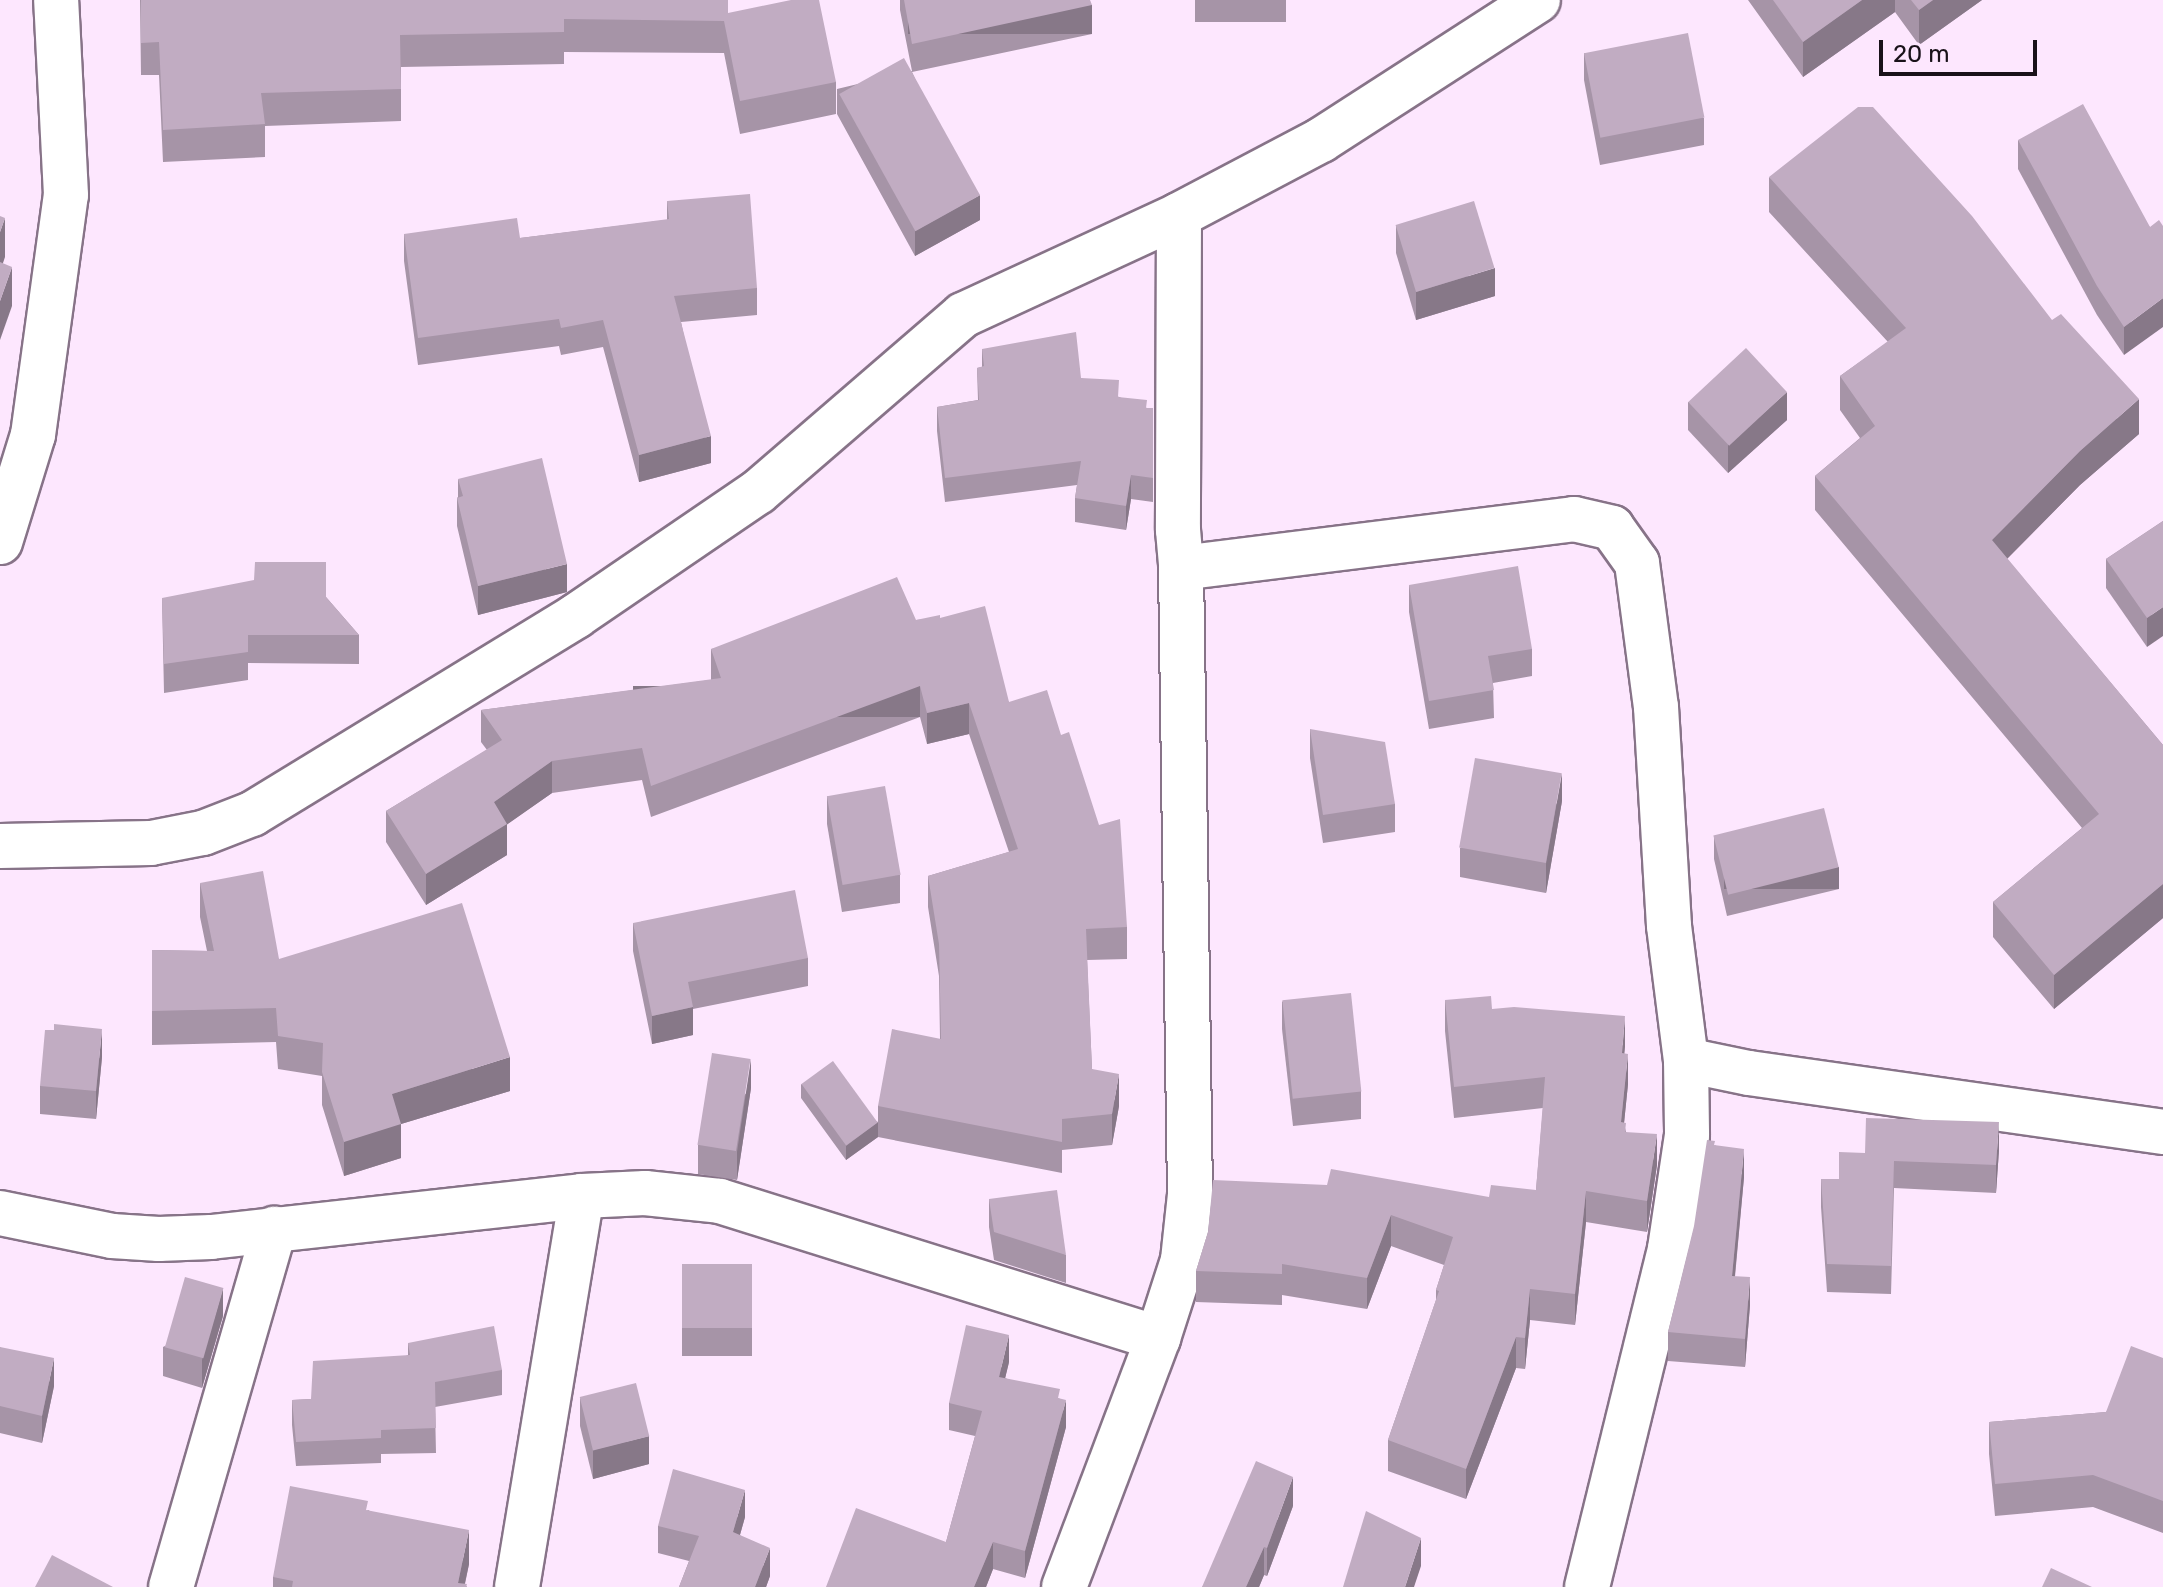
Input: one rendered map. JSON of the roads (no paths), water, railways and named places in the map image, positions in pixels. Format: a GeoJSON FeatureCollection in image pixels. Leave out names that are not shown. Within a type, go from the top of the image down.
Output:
{"type":"FeatureCollection","features":[{"type":"Feature","properties":{"kind":"street"},"geometry":{"type":"LineString","coordinates":[[0,542],[33,435],[66,195],[56,0]]}},
{"type":"Feature","properties":{"kind":"street"},"geometry":{"type":"LineString","coordinates":[[0,846],[151,843],[203,833],[252,814],[576,616],[758,492],[963,315],[1179,215],[1321,140],[1538,0]]}},
{"type":"Feature","properties":{"kind":"street"},"geometry":{"type":"LineString","coordinates":[[1064,1587],[1158,1338],[1183,1260],[1190,1195],[1178,530],[1179,215]]}},
{"type":"Feature","properties":{"kind":"street"},"geometry":{"type":"LineString","coordinates":[[1181,568],[1574,519],[1612,528],[1637,563],[1656,707],[1669,926],[1686,1060],[1687,1135],[1670,1249],[1587,1587]]}},
{"type":"Feature","properties":{"kind":"street"},"geometry":{"type":"LineString","coordinates":[[1686,1060],[1749,1073],[2163,1132]]}},
{"type":"Feature","properties":{"kind":"street"},"geometry":{"type":"LineString","coordinates":[[0,1213],[128,1237],[211,1237],[582,1196],[645,1193],[720,1201],[1158,1338]]}},
{"type":"Feature","properties":{"kind":"street"},"geometry":{"type":"LineString","coordinates":[[517,1587],[582,1196]]}},
{"type":"Feature","properties":{"kind":"street"},"geometry":{"type":"LineString","coordinates":[[171,1587],[274,1229]]}}]}
